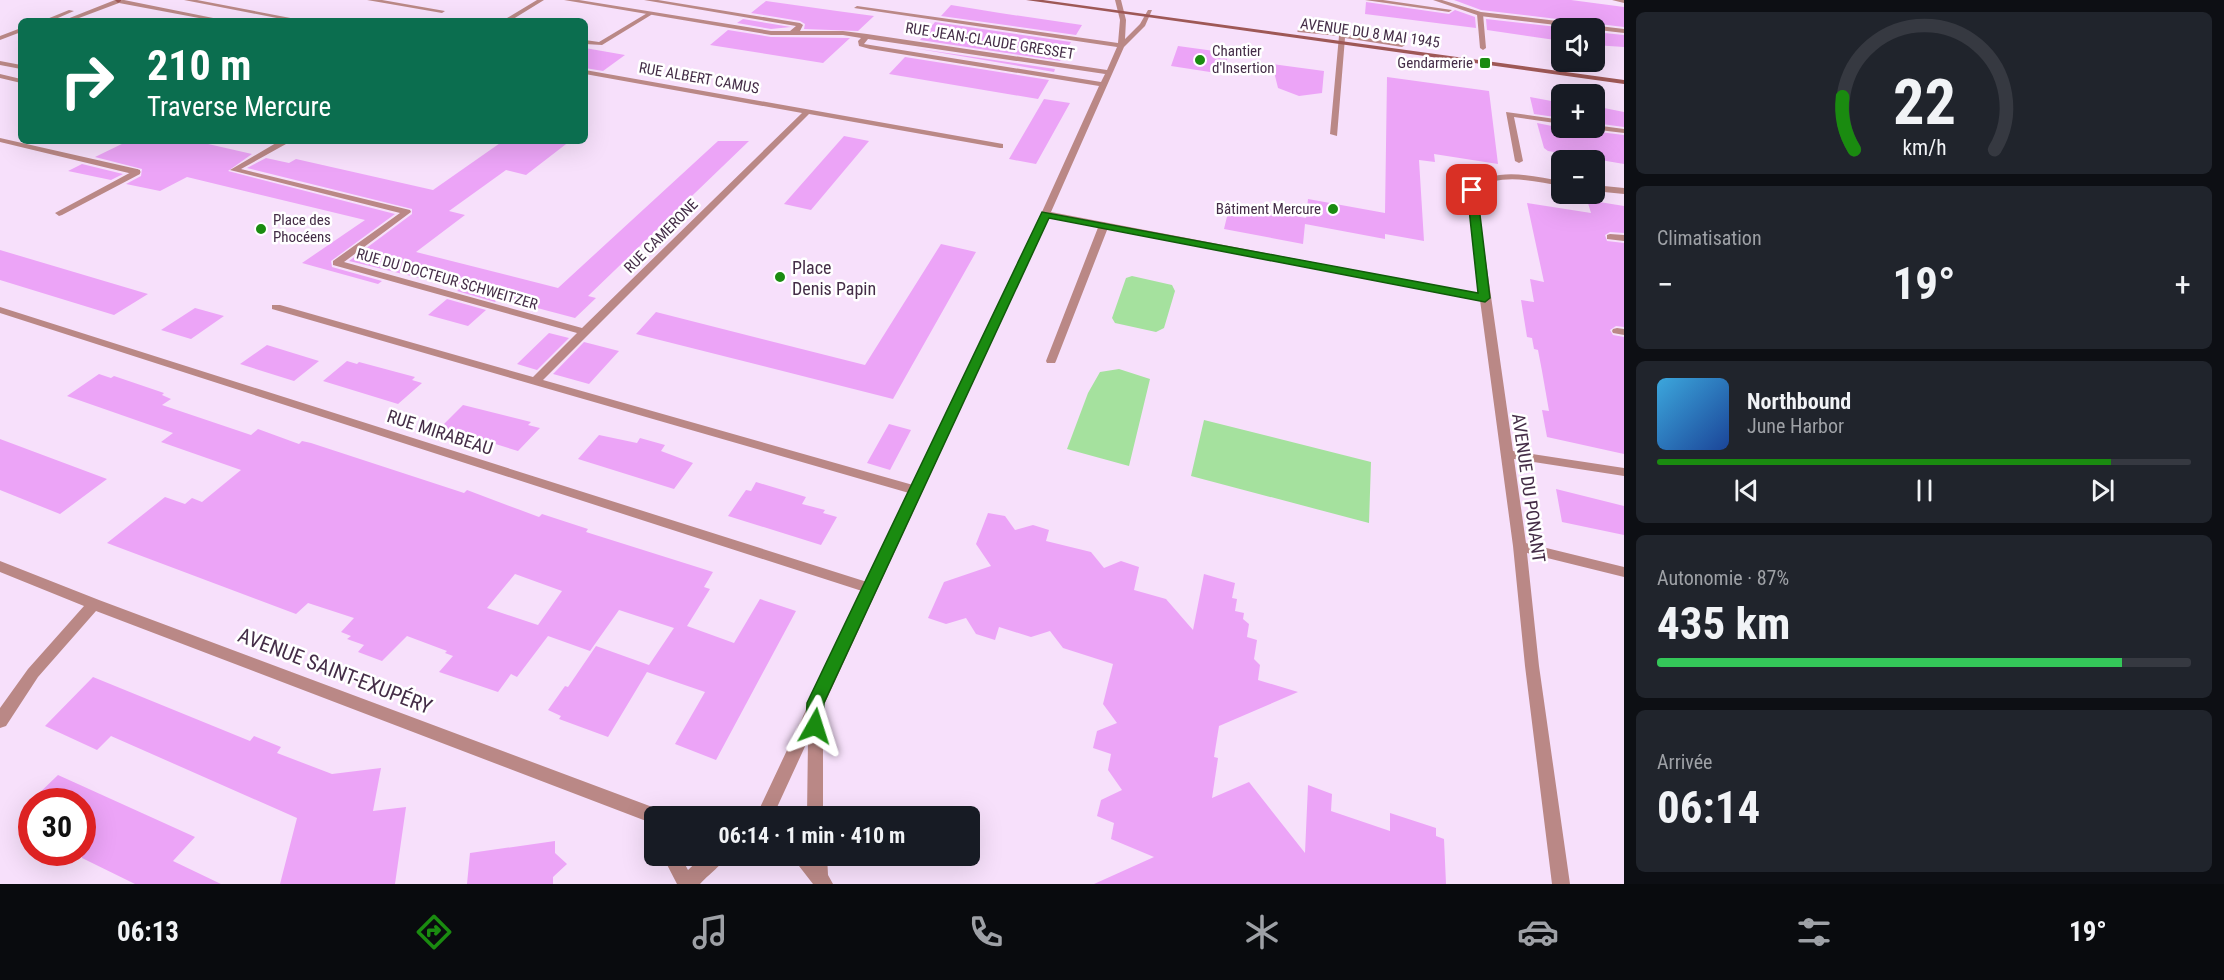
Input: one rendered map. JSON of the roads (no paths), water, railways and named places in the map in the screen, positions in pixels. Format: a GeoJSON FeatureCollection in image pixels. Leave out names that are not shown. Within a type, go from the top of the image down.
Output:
{"type":"FeatureCollection","features":[{"type":"Feature","properties":{"kind":"main road"},"geometry":{"type":"LineString","coordinates":[[1029,0],[1120,7]]}},
{"type":"Feature","properties":{"kind":"main road"},"geometry":{"type":"LineString","coordinates":[[1071,0],[1120,7],[1148,14]]}},
{"type":"Feature","properties":{"kind":"main road","name":"AVENUE DU 8 MAI 1945"},"geometry":{"type":"LineString","coordinates":[[1148,14],[1300,31],[1341,40],[1401,45],[1624,76]]}},
{"type":"Feature","properties":{"kind":"main road","name":"AVENUE DU 8 MAI 1945"},"geometry":{"type":"LineString","coordinates":[[1148,14],[1624,82]]}},
{"type":"Feature","properties":{"kind":"street"},"geometry":{"type":"LineString","coordinates":[[53,18],[101,0]]}},
{"type":"Feature","properties":{"kind":"street"},"geometry":{"type":"LineString","coordinates":[[73,18],[119,0],[210,18]]}},
{"type":"Feature","properties":{"kind":"street"},"geometry":{"type":"LineString","coordinates":[[187,0],[286,18]]}},
{"type":"Feature","properties":{"kind":"street"},"geometry":{"type":"LineString","coordinates":[[370,0],[390,1],[442,11]]}},
{"type":"Feature","properties":{"kind":"street"},"geometry":{"type":"LineString","coordinates":[[511,18],[541,0]]}},
{"type":"Feature","properties":{"kind":"street","name":"RUE JEAN-CLAUDE GRESSET"},"geometry":{"type":"LineString","coordinates":[[567,0],[788,34],[830,32],[867,36],[1109,73]]}},
{"type":"Feature","properties":{"kind":"street"},"geometry":{"type":"LineString","coordinates":[[647,0],[800,25],[799,29],[788,34]]}},
{"type":"Feature","properties":{"kind":"street"},"geometry":{"type":"LineString","coordinates":[[697,8],[708,0]]}},
{"type":"Feature","properties":{"kind":"street"},"geometry":{"type":"LineString","coordinates":[[1368,0],[1624,32]]}},
{"type":"Feature","properties":{"kind":"street"},"geometry":{"type":"LineString","coordinates":[[1436,0],[1480,14]]}},
{"type":"Feature","properties":{"kind":"street"},"geometry":{"type":"LineString","coordinates":[[1615,0],[1624,1]]}},
{"type":"Feature","properties":{"kind":"street"},"geometry":{"type":"LineString","coordinates":[[1120,7],[1121,46]]}},
{"type":"Feature","properties":{"kind":"street"},"geometry":{"type":"LineString","coordinates":[[857,8],[1121,46]]}},
{"type":"Feature","properties":{"kind":"street"},"geometry":{"type":"LineString","coordinates":[[588,43],[600,45],[649,14]]}},
{"type":"Feature","properties":{"kind":"street"},"geometry":{"type":"LineString","coordinates":[[769,806],[1046,214],[1121,46],[1141,27],[1148,14]]}},
{"type":"Feature","properties":{"kind":"street"},"geometry":{"type":"LineString","coordinates":[[1480,14],[1483,48]]}},
{"type":"Feature","properties":{"kind":"street"},"geometry":{"type":"LineString","coordinates":[[0,38],[18,31]]}},
{"type":"Feature","properties":{"kind":"street"},"geometry":{"type":"LineString","coordinates":[[1300,31],[1318,31],[1401,45]]}},
{"type":"Feature","properties":{"kind":"street"},"geometry":{"type":"LineString","coordinates":[[867,36],[861,40],[861,45],[1104,85]]}},
{"type":"Feature","properties":{"kind":"street"},"geometry":{"type":"LineString","coordinates":[[0,45],[18,39]]}},
{"type":"Feature","properties":{"kind":"street"},"geometry":{"type":"LineString","coordinates":[[1334,134],[1341,40]]}},
{"type":"Feature","properties":{"kind":"street"},"geometry":{"type":"LineString","coordinates":[[0,63],[18,67]]}},
{"type":"Feature","properties":{"kind":"street","name":"RUE ALBERT CAMUS"},"geometry":{"type":"LineString","coordinates":[[588,73],[1000,146]]}},
{"type":"Feature","properties":{"kind":"street"},"geometry":{"type":"LineString","coordinates":[[0,76],[18,80]]}},
{"type":"Feature","properties":{"kind":"street","name":"RUE CAMERONE"},"geometry":{"type":"LineString","coordinates":[[535,381],[808,111]]}},
{"type":"Feature","properties":{"kind":"street"},"geometry":{"type":"LineString","coordinates":[[1519,161],[1509,114],[1551,120]]}},
{"type":"Feature","properties":{"kind":"street"},"geometry":{"type":"LineString","coordinates":[[1605,128],[1624,131]]}},
{"type":"Feature","properties":{"kind":"street"},"geometry":{"type":"LineString","coordinates":[[0,140],[137,172],[59,213]]}},
{"type":"Feature","properties":{"kind":"street","name":"RUE DU DOCTEUR SCHWEITZER"},"geometry":{"type":"LineString","coordinates":[[280,144],[234,170],[406,212],[336,263],[584,332]]}},
{"type":"Feature","properties":{"kind":"street","name":"AVENUE DU PONANT"},"geometry":{"type":"LineString","coordinates":[[1551,183],[1501,178],[1484,179],[1472,190],[1520,546],[1532,666],[1561,884]]}},
{"type":"Feature","properties":{"kind":"street"},"geometry":{"type":"LineString","coordinates":[[1605,189],[1624,191]]}},
{"type":"Feature","properties":{"kind":"street"},"geometry":{"type":"LineString","coordinates":[[1046,214],[1485,298]]}},
{"type":"Feature","properties":{"kind":"street"},"geometry":{"type":"LineString","coordinates":[[1051,361],[1104,225]]}},
{"type":"Feature","properties":{"kind":"street"},"geometry":{"type":"LineString","coordinates":[[1610,237],[1624,238]]}},
{"type":"Feature","properties":{"kind":"street"},"geometry":{"type":"LineString","coordinates":[[276,307],[915,490]]}},
{"type":"Feature","properties":{"kind":"street","name":"RUE MIRABEAU"},"geometry":{"type":"LineString","coordinates":[[0,310],[869,588]]}},
{"type":"Feature","properties":{"kind":"street"},"geometry":{"type":"LineString","coordinates":[[1506,454],[1624,472]]}},
{"type":"Feature","properties":{"kind":"street"},"geometry":{"type":"LineString","coordinates":[[1520,546],[1624,572]]}},
{"type":"Feature","properties":{"kind":"street","name":"AVENUE SAINT-EXUPÉRY"},"geometry":{"type":"LineString","coordinates":[[0,566],[94,604],[644,813]]}},
{"type":"Feature","properties":{"kind":"street"},"geometry":{"type":"LineString","coordinates":[[0,721],[33,673],[94,604]]}},
{"type":"Feature","properties":{"kind":"street"},"geometry":{"type":"LineString","coordinates":[[815,806],[816,703]]}},
{"type":"Feature","properties":{"kind":"street"},"geometry":{"type":"LineString","coordinates":[[677,866],[687,884],[704,866]]}},
{"type":"Feature","properties":{"kind":"street"},"geometry":{"type":"LineString","coordinates":[[810,866],[821,880]]}},
{"type":"Feature","properties":{"kind":"place","name":"Chantier d'Insertion"},"geometry":{"type":"Point","coordinates":[1200,60]}},
{"type":"Feature","properties":{"kind":"place","name":"Gendarmerie"},"geometry":{"type":"Point","coordinates":[1485,63]}},
{"type":"Feature","properties":{"kind":"place","name":"Bâtiment Mercure"},"geometry":{"type":"Point","coordinates":[1333,209]}},
{"type":"Feature","properties":{"kind":"place","name":"Place des Phocéens"},"geometry":{"type":"Point","coordinates":[261,229]}},
{"type":"Feature","properties":{"kind":"place","name":"Place Denis Papin"},"geometry":{"type":"Point","coordinates":[780,277]}}]}
